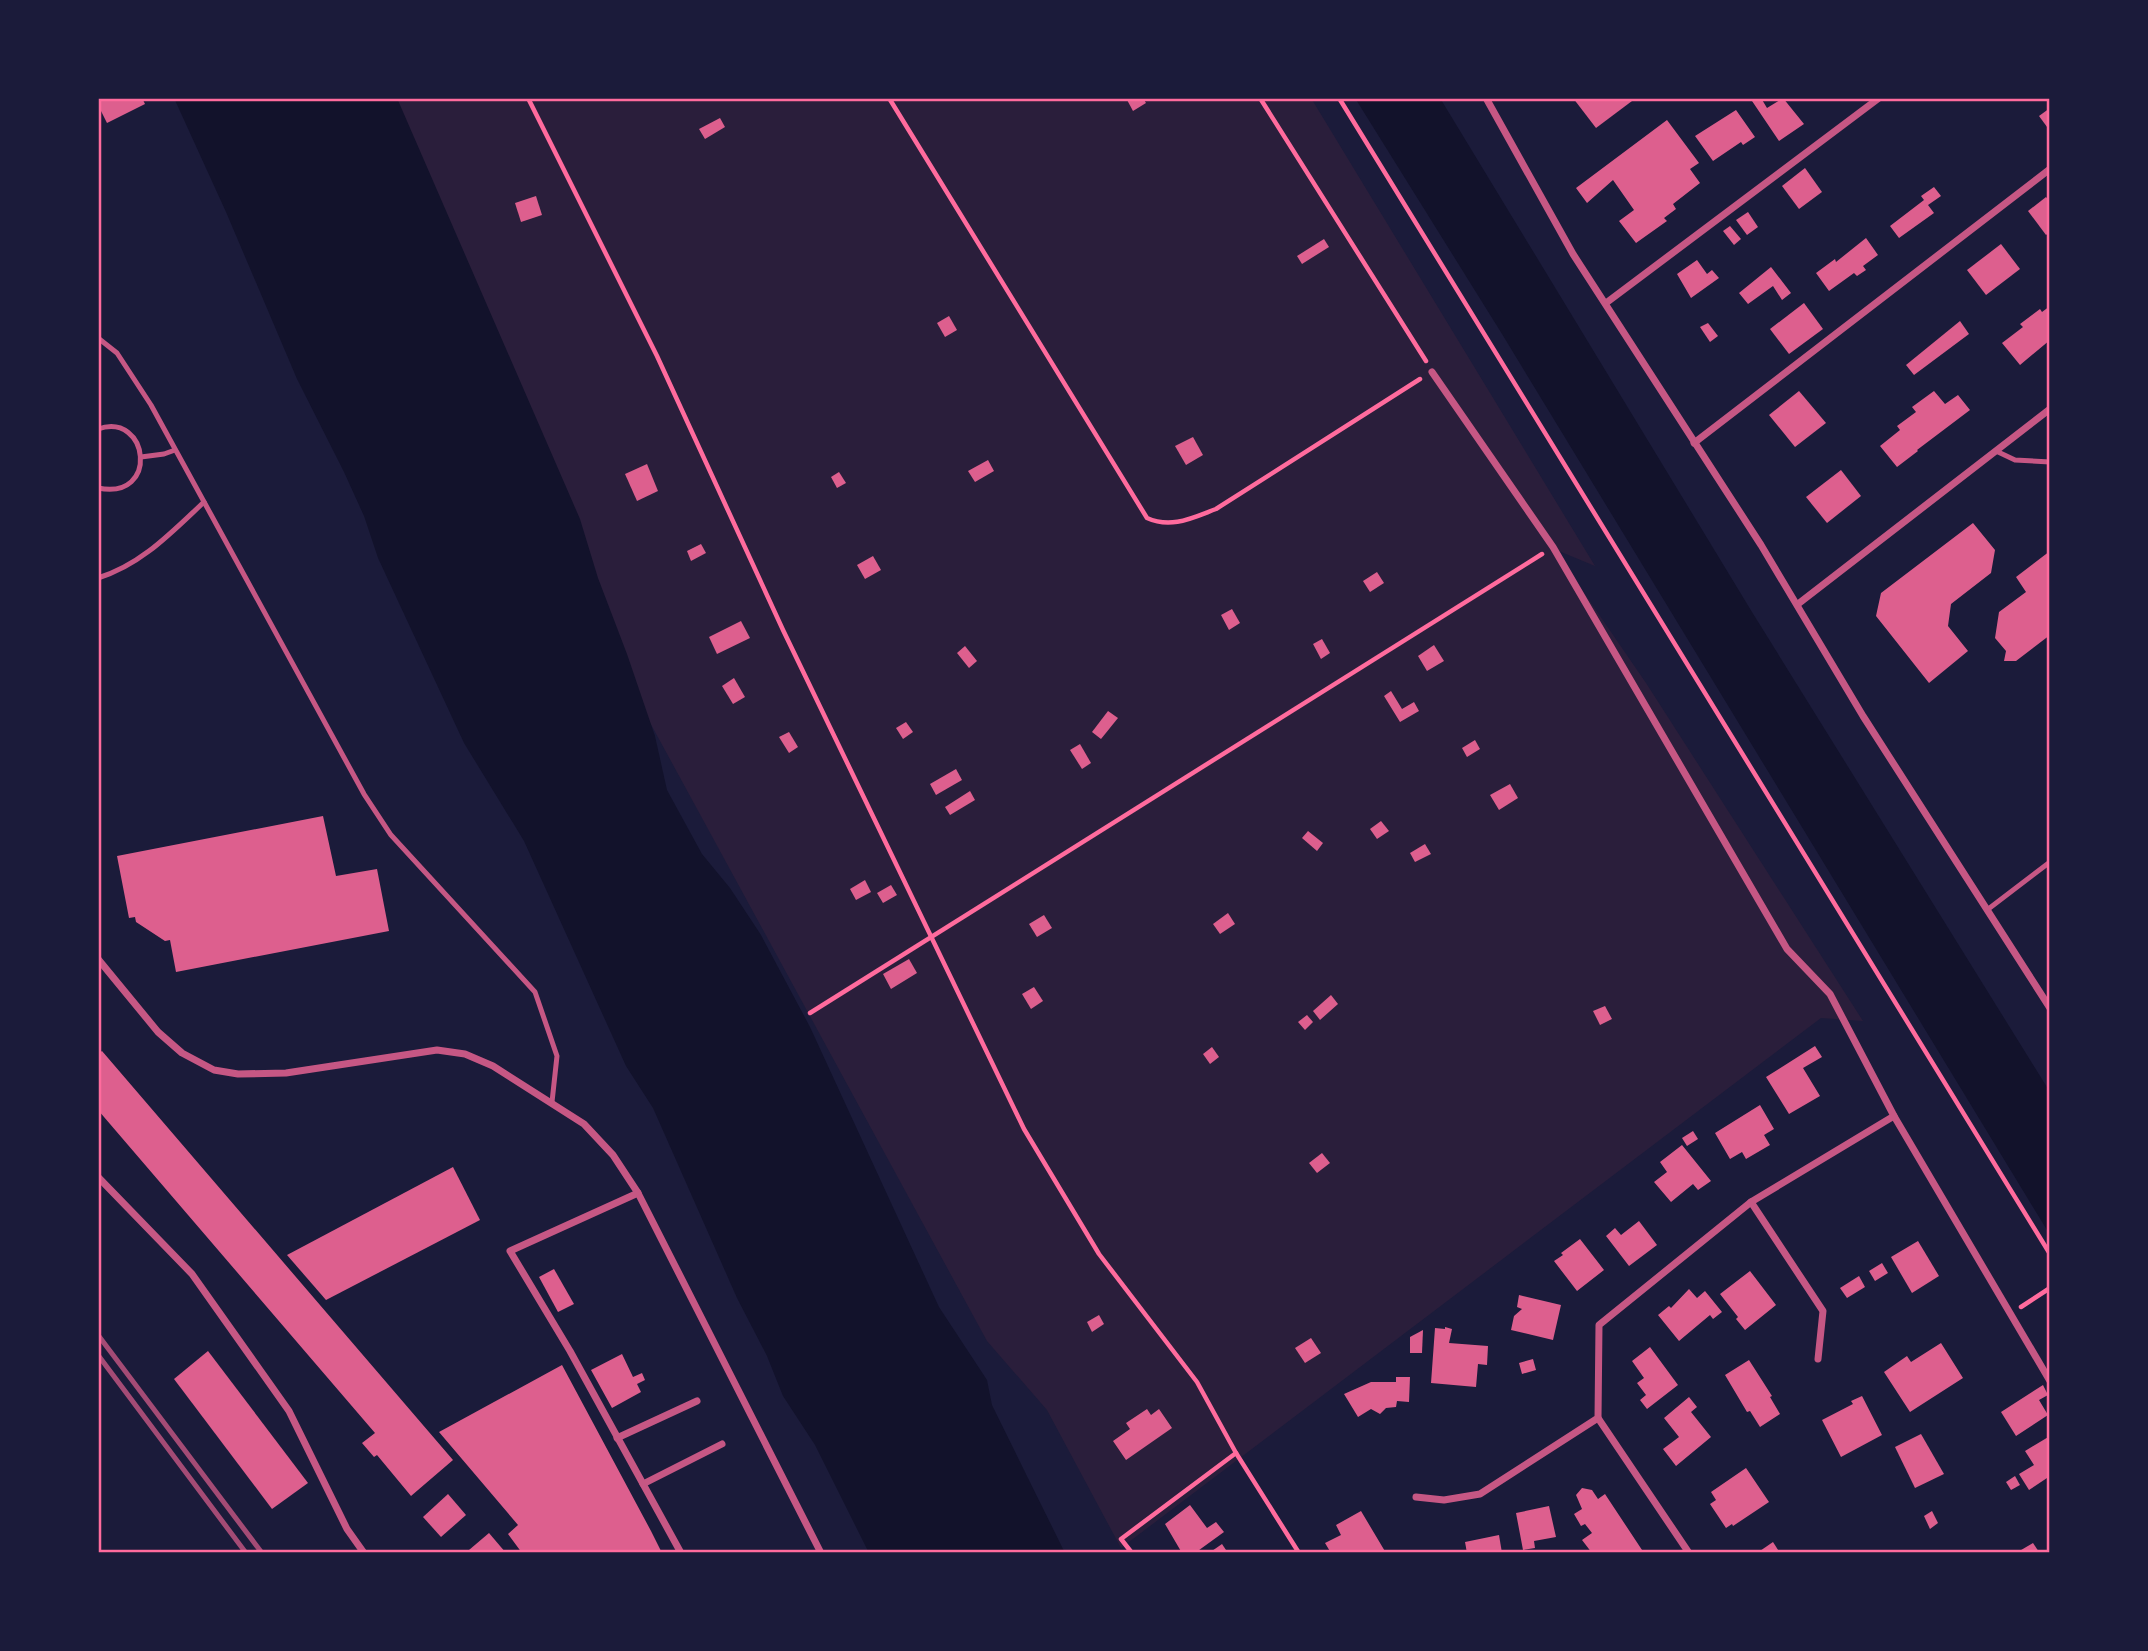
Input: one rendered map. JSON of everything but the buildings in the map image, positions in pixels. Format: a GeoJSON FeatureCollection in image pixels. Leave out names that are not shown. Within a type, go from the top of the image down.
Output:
{"type":"FeatureCollection","features":[{"type":"Feature","properties":{"kind":"street"},"geometry":{"type":"LineString","coordinates":[[1486,98],[1573,254],[1798,604],[1863,716],[2050,1008]]}},
{"type":"Feature","properties":{"kind":"street"},"geometry":{"type":"LineString","coordinates":[[1605,303],[1879,98]]}},
{"type":"Feature","properties":{"kind":"street"},"geometry":{"type":"LineString","coordinates":[[1694,443],[2050,169]]}},
{"type":"Feature","properties":{"kind":"street"},"geometry":{"type":"LineString","coordinates":[[1432,372],[1553,547],[1787,948],[1830,993],[1894,1116],[2050,1381]]}},
{"type":"Feature","properties":{"kind":"street"},"geometry":{"type":"LineString","coordinates":[[1798,604],[2050,409]]}},
{"type":"Feature","properties":{"kind":"street"},"geometry":{"type":"LineString","coordinates":[[98,959],[158,1032],[182,1053],[214,1070],[238,1074],[286,1073],[437,1050],[466,1054],[552,1102],[591,1132],[613,1155],[638,1193],[821,1553]]}},
{"type":"Feature","properties":{"kind":"street"},"geometry":{"type":"LineString","coordinates":[[1689,1553],[1598,1418],[1600,1325],[1751,1202],[1894,1116]]}},
{"type":"Feature","properties":{"kind":"street"},"geometry":{"type":"LineString","coordinates":[[98,1177],[192,1274],[281,1399],[309,1447],[347,1529],[364,1553]]}},
{"type":"Feature","properties":{"kind":"street"},"geometry":{"type":"LineString","coordinates":[[638,1193],[510,1251],[570,1351],[681,1553]]}},
{"type":"Feature","properties":{"kind":"street"},"geometry":{"type":"LineString","coordinates":[[1751,1202],[1823,1311],[1818,1359]]}},
{"type":"Feature","properties":{"kind":"street"},"geometry":{"type":"LineString","coordinates":[[617,1438],[697,1401]]}},
{"type":"Feature","properties":{"kind":"street"},"geometry":{"type":"LineString","coordinates":[[1416,1497],[1444,1500],[1480,1494],[1598,1418]]}},
{"type":"Feature","properties":{"kind":"street"},"geometry":{"type":"LineString","coordinates":[[643,1484],[722,1444]]}},
{"type":"Feature","properties":{"kind":"lane"},"geometry":{"type":"LineString","coordinates":[[98,338],[117,354],[151,405],[371,804],[391,835],[535,992],[557,1056],[552,1102]]}},
{"type":"Feature","properties":{"kind":"lane"},"geometry":{"type":"LineString","coordinates":[[98,429],[113,427],[124,430],[136,440],[141,450],[138,474],[131,482],[122,488],[109,491],[98,488]]}},
{"type":"Feature","properties":{"kind":"lane"},"geometry":{"type":"LineString","coordinates":[[141,457],[175,450]]}},
{"type":"Feature","properties":{"kind":"lane"},"geometry":{"type":"LineString","coordinates":[[1996,451],[2015,460],[2050,462]]}},
{"type":"Feature","properties":{"kind":"lane"},"geometry":{"type":"LineString","coordinates":[[98,578],[116,572],[153,549],[204,502]]}},
{"type":"Feature","properties":{"kind":"lane"},"geometry":{"type":"LineString","coordinates":[[1987,910],[2050,862]]}},
{"type":"Feature","properties":{"kind":"path"},"geometry":{"type":"LineString","coordinates":[[528,98],[657,356],[783,630],[1024,1129],[1099,1254],[1197,1382],[1236,1453],[1299,1553]]}},
{"type":"Feature","properties":{"kind":"path"},"geometry":{"type":"LineString","coordinates":[[889,98],[1147,518],[1159,524],[1179,523],[1216,509],[1432,372],[1260,98]]}},
{"type":"Feature","properties":{"kind":"path"},"geometry":{"type":"LineString","coordinates":[[1339,98],[2050,1254]]}},
{"type":"Feature","properties":{"kind":"path"},"geometry":{"type":"LineString","coordinates":[[810,1013],[1553,547]]}},
{"type":"Feature","properties":{"kind":"path"},"geometry":{"type":"LineString","coordinates":[[2010,1314],[2050,1288]]}},
{"type":"Feature","properties":{"kind":"path"},"geometry":{"type":"LineString","coordinates":[[1132,1553],[1121,1539],[1236,1453]]}},
{"type":"Feature","properties":{"kind":"shaded area"},"geometry":{"type":"Polygon","coordinates":[[[174,98],[397,98],[580,519],[598,578],[655,736],[667,790],[702,854],[730,888],[761,935],[810,1027],[939,1307],[987,1380],[992,1405],[1065,1553],[869,1553],[815,1445],[783,1396],[653,1108],[626,1066],[524,841],[464,743],[378,558],[364,516],[344,472],[297,379],[174,98]]]}},
{"type":"Feature","properties":{"kind":"shaded area"},"geometry":{"type":"Polygon","coordinates":[[[378,98],[1311,98],[1595,566],[1554,549],[1646,683],[1863,1021],[1821,1018],[1121,1548],[1047,1410],[987,1341],[617,662],[378,98]]]}},
{"type":"Feature","properties":{"kind":"shaded area"},"geometry":{"type":"Polygon","coordinates":[[[1355,98],[1440,98],[1752,612],[2050,1092],[2050,1235],[1502,334],[1355,98]]]}},
{"type":"Feature","properties":{"kind":"railway"},"geometry":{"type":"LineString","coordinates":[[98,1335],[262,1553]]}},
{"type":"Feature","properties":{"kind":"railway"},"geometry":{"type":"LineString","coordinates":[[98,1355],[246,1553]]}}]}
